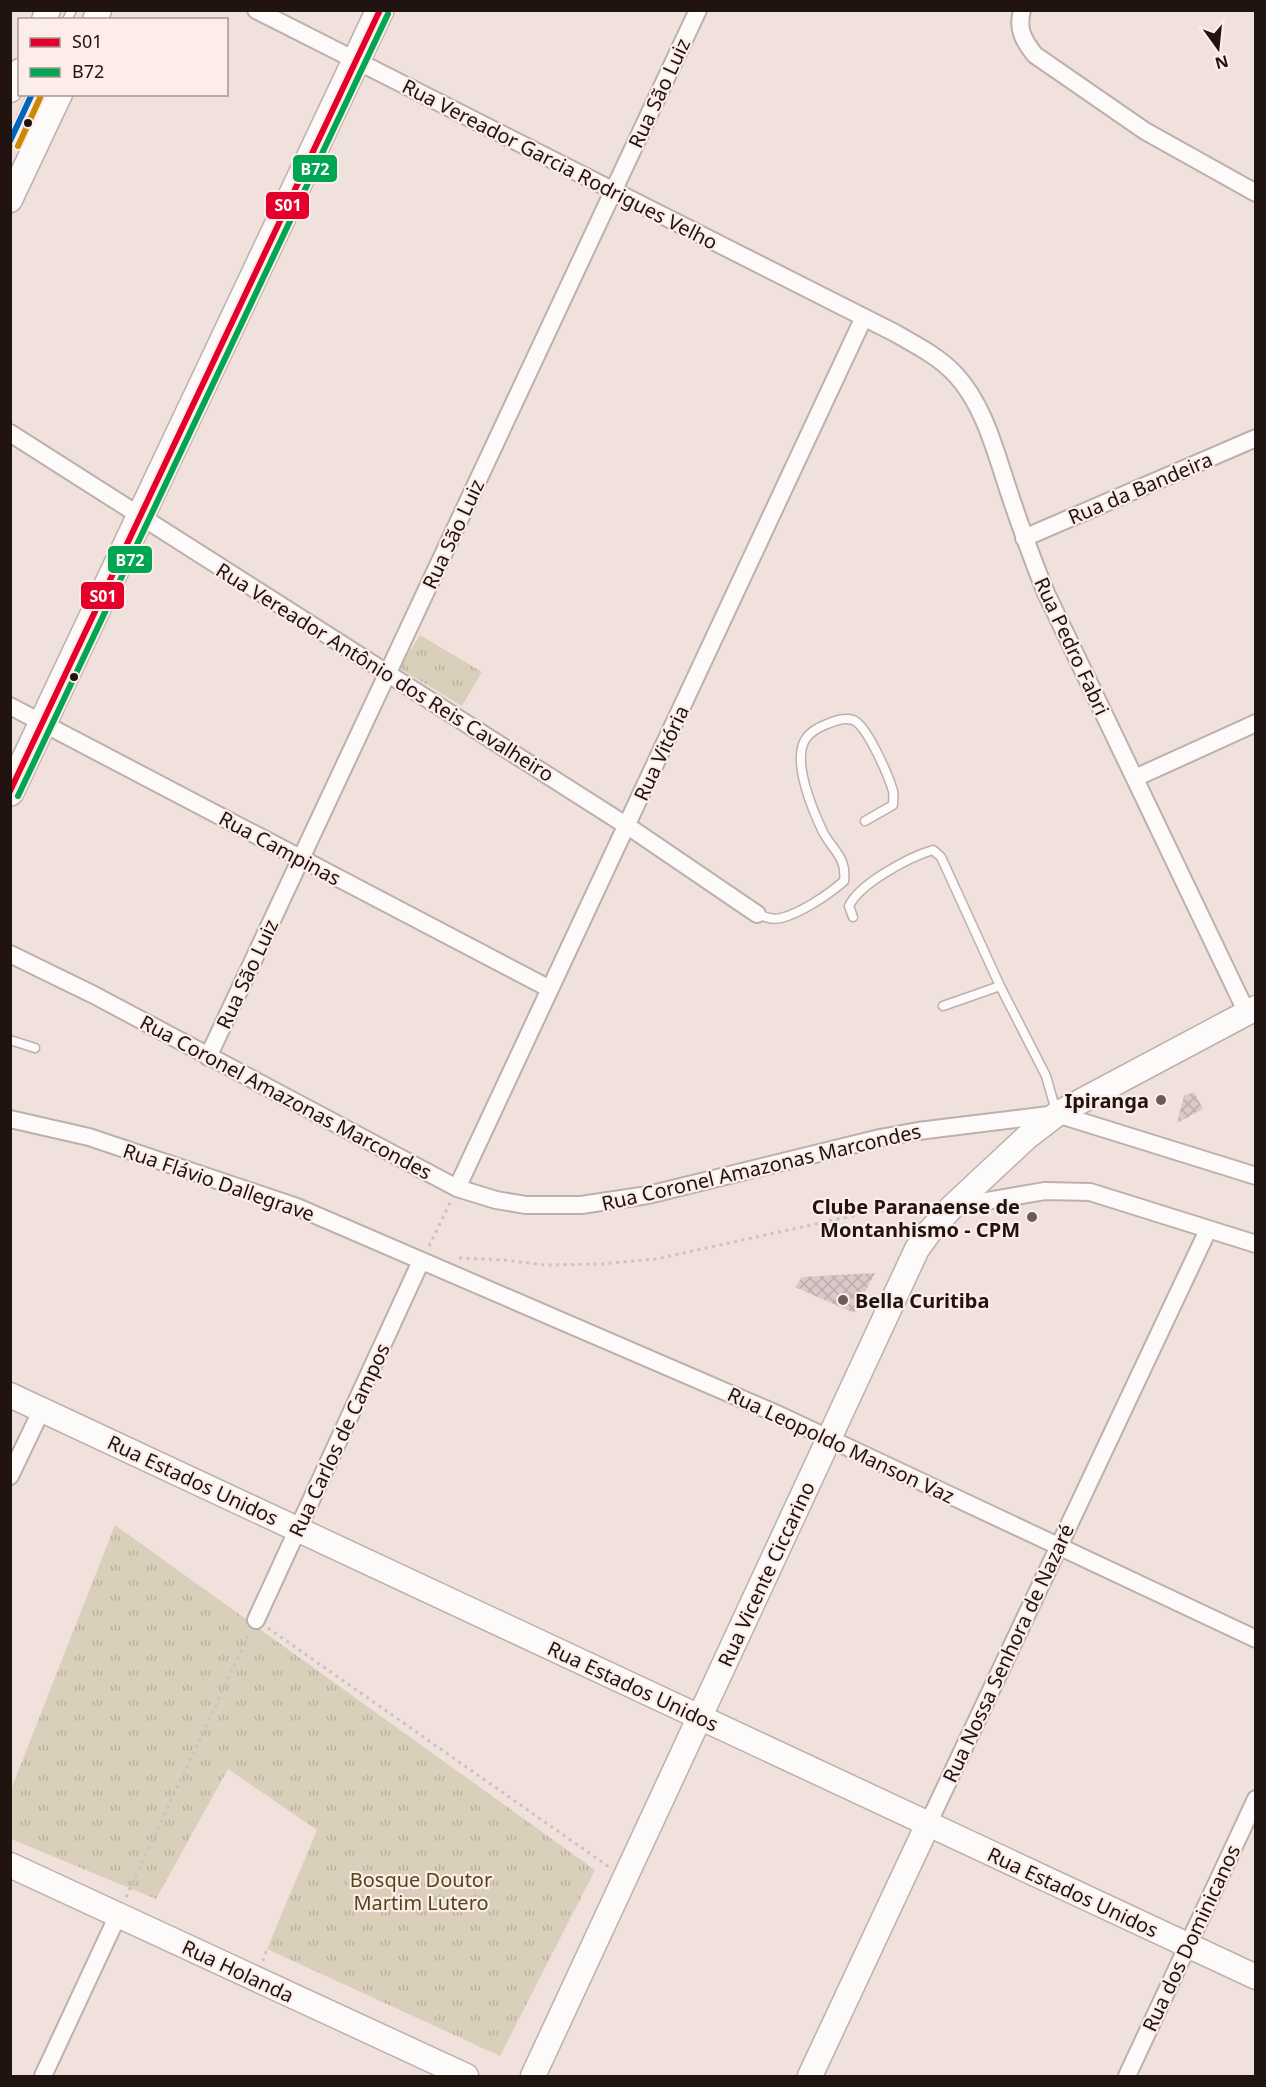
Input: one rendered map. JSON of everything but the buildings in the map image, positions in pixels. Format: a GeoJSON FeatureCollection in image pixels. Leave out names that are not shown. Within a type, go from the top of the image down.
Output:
{"type":"FeatureCollection","features":[{"type":"Feature","properties":{"kind":"main road"},"geometry":{"type":"LineString","coordinates":[[10,792],[380,10]]}},
{"type":"Feature","properties":{"kind":"street","name":"Rua Vereador Garcia Rodrigues Velho"},"geometry":{"type":"LineString","coordinates":[[256,10],[864,317]]}},
{"type":"Feature","properties":{"kind":"street","name":"Rua São Luiz"},"geometry":{"type":"LineString","coordinates":[[208,1057],[698,10]]}},
{"type":"Feature","properties":{"kind":"street"},"geometry":{"type":"LineString","coordinates":[[1022,10],[1020,31],[1025,43],[1035,55],[1144,131],[1256,193]]}},
{"type":"Feature","properties":{"kind":"street"},"geometry":{"type":"LineString","coordinates":[[10,90],[18,75]]}},
{"type":"Feature","properties":{"kind":"street"},"geometry":{"type":"LineString","coordinates":[[10,200],[59,96]]}},
{"type":"Feature","properties":{"kind":"street","name":"Rua Pedro Fabri"},"geometry":{"type":"LineString","coordinates":[[864,317],[921,347],[942,362],[957,376],[980,412],[990,435],[1024,538],[1058,619],[1251,1010]]}},
{"type":"Feature","properties":{"kind":"street","name":"Rua Vitória"},"geometry":{"type":"LineString","coordinates":[[458,1188],[864,317]]}},
{"type":"Feature","properties":{"kind":"street","name":"Rua Vereador Antônio dos Reis Cavalheiro"},"geometry":{"type":"LineString","coordinates":[[10,433],[627,825],[757,914]]}},
{"type":"Feature","properties":{"kind":"street","name":"Rua da Bandeira"},"geometry":{"type":"LineString","coordinates":[[1024,538],[1256,438]]}},
{"type":"Feature","properties":{"kind":"street","name":"Rua Campinas"},"geometry":{"type":"LineString","coordinates":[[10,706],[550,989]]}},
{"type":"Feature","properties":{"kind":"street"},"geometry":{"type":"LineString","coordinates":[[1135,778],[1256,723]]}},
{"type":"Feature","properties":{"kind":"street","name":"Rua Coronel Amazonas Marcondes"},"geometry":{"type":"LineString","coordinates":[[10,954],[94,995],[458,1188],[496,1200],[526,1205],[591,1204],[648,1195],[918,1131],[1057,1114],[1251,1010]]}},
{"type":"Feature","properties":{"kind":"street"},"geometry":{"type":"LineString","coordinates":[[1057,1114],[1256,1176]]}},
{"type":"Feature","properties":{"kind":"street","name":"Rua Vicente Ciccarino"},"geometry":{"type":"LineString","coordinates":[[533,2076],[917,1249],[930,1231],[940,1205],[1057,1114]]}},
{"type":"Feature","properties":{"kind":"street","name":"Rua Flávio Dallegrave"},"geometry":{"type":"LineString","coordinates":[[10,1119],[89,1137],[297,1207],[421,1261]]}},
{"type":"Feature","properties":{"kind":"street"},"geometry":{"type":"LineString","coordinates":[[940,1205],[1045,1191],[1090,1192],[1256,1244]]}},
{"type":"Feature","properties":{"kind":"street","name":"Rua Nossa Senhora de Nazaré"},"geometry":{"type":"LineString","coordinates":[[810,2076],[1208,1230]]}},
{"type":"Feature","properties":{"kind":"street","name":"Rua Leopoldo Manson Vaz"},"geometry":{"type":"LineString","coordinates":[[421,1261],[766,1409],[1256,1639]]}},
{"type":"Feature","properties":{"kind":"street","name":"Rua Carlos de Campos"},"geometry":{"type":"LineString","coordinates":[[256,1620],[421,1261]]}},
{"type":"Feature","properties":{"kind":"street","name":"Rua Estados Unidos"},"geometry":{"type":"LineString","coordinates":[[10,1395],[1256,1977]]}},
{"type":"Feature","properties":{"kind":"street"},"geometry":{"type":"LineString","coordinates":[[10,1476],[42,1409]]}},
{"type":"Feature","properties":{"kind":"street","name":"Rua dos Dominicanos"},"geometry":{"type":"LineString","coordinates":[[1126,2076],[1256,1799]]}},
{"type":"Feature","properties":{"kind":"street","name":"Rua Holanda"},"geometry":{"type":"LineString","coordinates":[[10,1865],[466,2076]]}},
{"type":"Feature","properties":{"kind":"street"},"geometry":{"type":"LineString","coordinates":[[42,2076],[118,1915]]}},
{"type":"Feature","properties":{"kind":"lane"},"geometry":{"type":"LineString","coordinates":[[10,142],[31,96]]}},
{"type":"Feature","properties":{"kind":"lane"},"geometry":{"type":"LineString","coordinates":[[757,914],[768,918],[781,918],[830,893],[844,881],[846,868],[824,834],[806,788],[800,763],[801,748],[806,738],[820,727],[837,720],[853,719],[862,726],[880,759],[893,793],[893,805],[865,821]]}},
{"type":"Feature","properties":{"kind":"lane"},"geometry":{"type":"LineString","coordinates":[[853,917],[849,906],[865,885],[922,853],[933,850],[941,857],[1000,986],[1046,1076],[1057,1114]]}},
{"type":"Feature","properties":{"kind":"lane"},"geometry":{"type":"LineString","coordinates":[[943,1006],[1000,986]]}},
{"type":"Feature","properties":{"kind":"lane"},"geometry":{"type":"LineString","coordinates":[[10,1040],[35,1048]]}},
{"type":"Feature","properties":{"kind":"path"},"geometry":{"type":"LineString","coordinates":[[457,1258],[546,1265],[600,1264],[656,1259],[852,1216],[940,1205]]}},
{"type":"Feature","properties":{"kind":"path"},"geometry":{"type":"LineString","coordinates":[[421,1261],[443,1218]]}},
{"type":"Feature","properties":{"kind":"path"},"geometry":{"type":"LineString","coordinates":[[118,1915],[256,1620],[594,1856]]}},
{"type":"Feature","properties":{"kind":"green space"},"geometry":{"type":"Polygon","coordinates":[[[420,635],[482,672],[462,706],[399,668],[420,635]]]}},
{"type":"Feature","properties":{"kind":"green space","name":"Bosque Doutor Martim Lutero"},"geometry":{"type":"Polygon","coordinates":[[[115,1525],[595,1870],[500,2056],[267,1949],[317,1830],[228,1769],[156,1899],[11,1839],[10,1792],[115,1525]]]}},
{"type":"Feature","properties":{"kind":"transit line","name":"S01"},"geometry":{"type":"LineString","coordinates":[[10,791],[380,10]]}},
{"type":"Feature","properties":{"kind":"transit line","name":"B72"},"geometry":{"type":"LineString","coordinates":[[18,796],[388,14]]}},
{"type":"Feature","properties":{"kind":"transit line"},"geometry":{"type":"LineString","coordinates":[[10,141],[31,96]]}},
{"type":"Feature","properties":{"kind":"transit line"},"geometry":{"type":"LineString","coordinates":[[18,146],[40,98]]}},
{"type":"Feature","properties":{"kind":"place","name":"Ipiranga"},"geometry":{"type":"Point","coordinates":[1161,1100]}},
{"type":"Feature","properties":{"kind":"place","name":"Clube Paranaense de Montanhismo - CPM"},"geometry":{"type":"Point","coordinates":[1032,1217]}},
{"type":"Feature","properties":{"kind":"place","name":"Bella Curitiba"},"geometry":{"type":"Point","coordinates":[843,1300]}}]}
